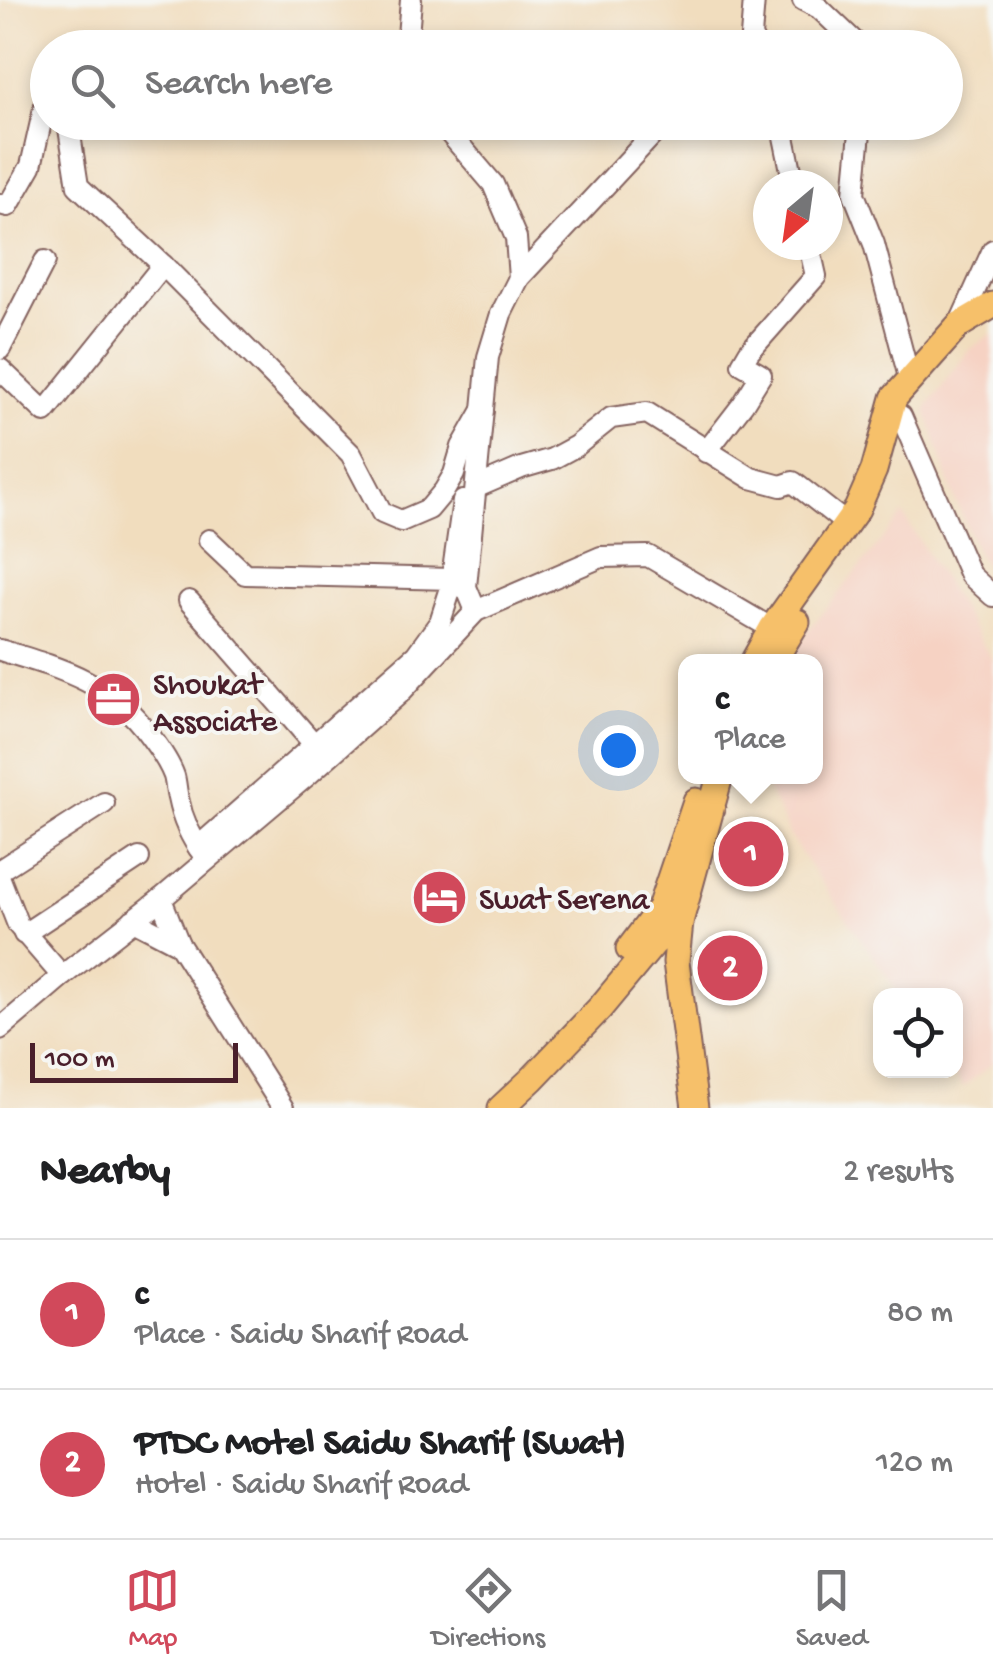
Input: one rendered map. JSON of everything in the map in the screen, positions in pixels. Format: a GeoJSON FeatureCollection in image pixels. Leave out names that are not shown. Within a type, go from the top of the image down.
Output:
{"type":"FeatureCollection","features":[{"type":"Feature","properties":{"kind":"main road"},"geometry":{"type":"LineString","coordinates":[[775,654],[780,633],[858,509],[874,470],[894,398],[959,324],[993,305]]}},
{"type":"Feature","properties":{"kind":"main road"},"geometry":{"type":"LineString","coordinates":[[760,654],[865,523],[888,468],[910,381]]}},
{"type":"Feature","properties":{"kind":"main road"},"geometry":{"type":"LineString","coordinates":[[694,1108],[670,915],[702,784]]}},
{"type":"Feature","properties":{"kind":"main road"},"geometry":{"type":"LineString","coordinates":[[501,1108],[600,1008],[654,943],[670,915],[717,784]]}},
{"type":"Feature","properties":{"kind":"main road"},"geometry":{"type":"LineString","coordinates":[[484,1108],[543,1050],[652,921],[670,915]]}},
{"type":"Feature","properties":{"kind":"street"},"geometry":{"type":"LineString","coordinates":[[409,30],[412,0]]}},
{"type":"Feature","properties":{"kind":"street"},"geometry":{"type":"LineString","coordinates":[[752,30],[754,0]]}},
{"type":"Feature","properties":{"kind":"street"},"geometry":{"type":"LineString","coordinates":[[803,0],[819,8],[842,30]]}},
{"type":"Feature","properties":{"kind":"street"},"geometry":{"type":"LineString","coordinates":[[0,204],[8,206],[31,166],[37,140]]}},
{"type":"Feature","properties":{"kind":"street"},"geometry":{"type":"LineString","coordinates":[[71,140],[78,186],[163,265],[351,454],[382,512],[401,521],[429,509],[454,474],[462,447],[483,410]]}},
{"type":"Feature","properties":{"kind":"street"},"geometry":{"type":"LineString","coordinates":[[456,140],[494,184],[516,238],[518,278]]}},
{"type":"Feature","properties":{"kind":"street"},"geometry":{"type":"LineString","coordinates":[[476,611],[466,587],[488,356],[500,314],[518,278],[647,140]]}},
{"type":"Feature","properties":{"kind":"street"},"geometry":{"type":"LineString","coordinates":[[785,140],[791,170]]}},
{"type":"Feature","properties":{"kind":"street"},"geometry":{"type":"LineString","coordinates":[[859,140],[854,194],[874,244],[910,381]]}},
{"type":"Feature","properties":{"kind":"street"},"geometry":{"type":"LineString","coordinates":[[959,324],[993,250]]}},
{"type":"Feature","properties":{"kind":"street"},"geometry":{"type":"LineString","coordinates":[[706,452],[743,404],[760,374],[742,364],[749,352],[816,276],[812,260]]}},
{"type":"Feature","properties":{"kind":"street"},"geometry":{"type":"LineString","coordinates":[[0,350],[44,261]]}},
{"type":"Feature","properties":{"kind":"street"},"geometry":{"type":"LineString","coordinates":[[0,370],[45,412],[163,265]]}},
{"type":"Feature","properties":{"kind":"street"},"geometry":{"type":"LineString","coordinates":[[0,1029],[161,899],[314,744],[416,655],[440,622],[452,579],[463,502],[476,482],[552,459],[576,446],[610,418],[647,413],[752,478],[780,486],[793,482],[848,524]]}},
{"type":"Feature","properties":{"kind":"street"},"geometry":{"type":"LineString","coordinates":[[901,416],[970,574],[993,596]]}},
{"type":"Feature","properties":{"kind":"street"},"geometry":{"type":"LineString","coordinates":[[209,540],[245,574],[452,579]]}},
{"type":"Feature","properties":{"kind":"street"},"geometry":{"type":"LineString","coordinates":[[202,854],[310,773],[399,694],[476,611],[601,557],[648,556],[780,633]]}},
{"type":"Feature","properties":{"kind":"street"},"geometry":{"type":"LineString","coordinates":[[189,601],[314,744]]}},
{"type":"Feature","properties":{"kind":"street"},"geometry":{"type":"LineString","coordinates":[[0,650],[69,671],[101,688],[140,720],[173,774],[185,822],[202,854]]}},
{"type":"Feature","properties":{"kind":"street"},"geometry":{"type":"LineString","coordinates":[[0,870],[104,803]]}},
{"type":"Feature","properties":{"kind":"street"},"geometry":{"type":"LineString","coordinates":[[24,934],[139,858]]}},
{"type":"Feature","properties":{"kind":"street"},"geometry":{"type":"LineString","coordinates":[[0,879],[24,934],[62,976]]}},
{"type":"Feature","properties":{"kind":"street"},"geometry":{"type":"LineString","coordinates":[[161,899],[178,944],[276,1105]]}},
{"type":"Feature","properties":{"kind":"street"},"geometry":{"type":"LineString","coordinates":[[133,920],[178,944]]}},
{"type":"Feature","properties":{"kind":"shaded area"},"geometry":{"type":"Polygon","coordinates":[[[993,333],[993,576],[978,555],[950,486],[926,409],[969,350],[993,333]]]}},
{"type":"Feature","properties":{"kind":"shaded area"},"geometry":{"type":"Polygon","coordinates":[[[903,514],[993,661],[993,1063],[963,1087],[957,1078],[963,1078],[963,988],[895,988],[792,840],[765,784],[823,784],[823,654],[794,654],[808,631],[903,514]]]}},
{"type":"Feature","properties":{"kind":"place","name":"Shoukat Associate"},"geometry":{"type":"Point","coordinates":[114,700]}},
{"type":"Feature","properties":{"kind":"place","name":"c"},"geometry":{"type":"Point","coordinates":[751,854]}},
{"type":"Feature","properties":{"kind":"place","name":"Swat Serena"},"geometry":{"type":"Point","coordinates":[440,897]}},
{"type":"Feature","properties":{"kind":"place","name":"PTDC Motel Saidu Sharif (Swat)"},"geometry":{"type":"Point","coordinates":[730,968]}}]}
